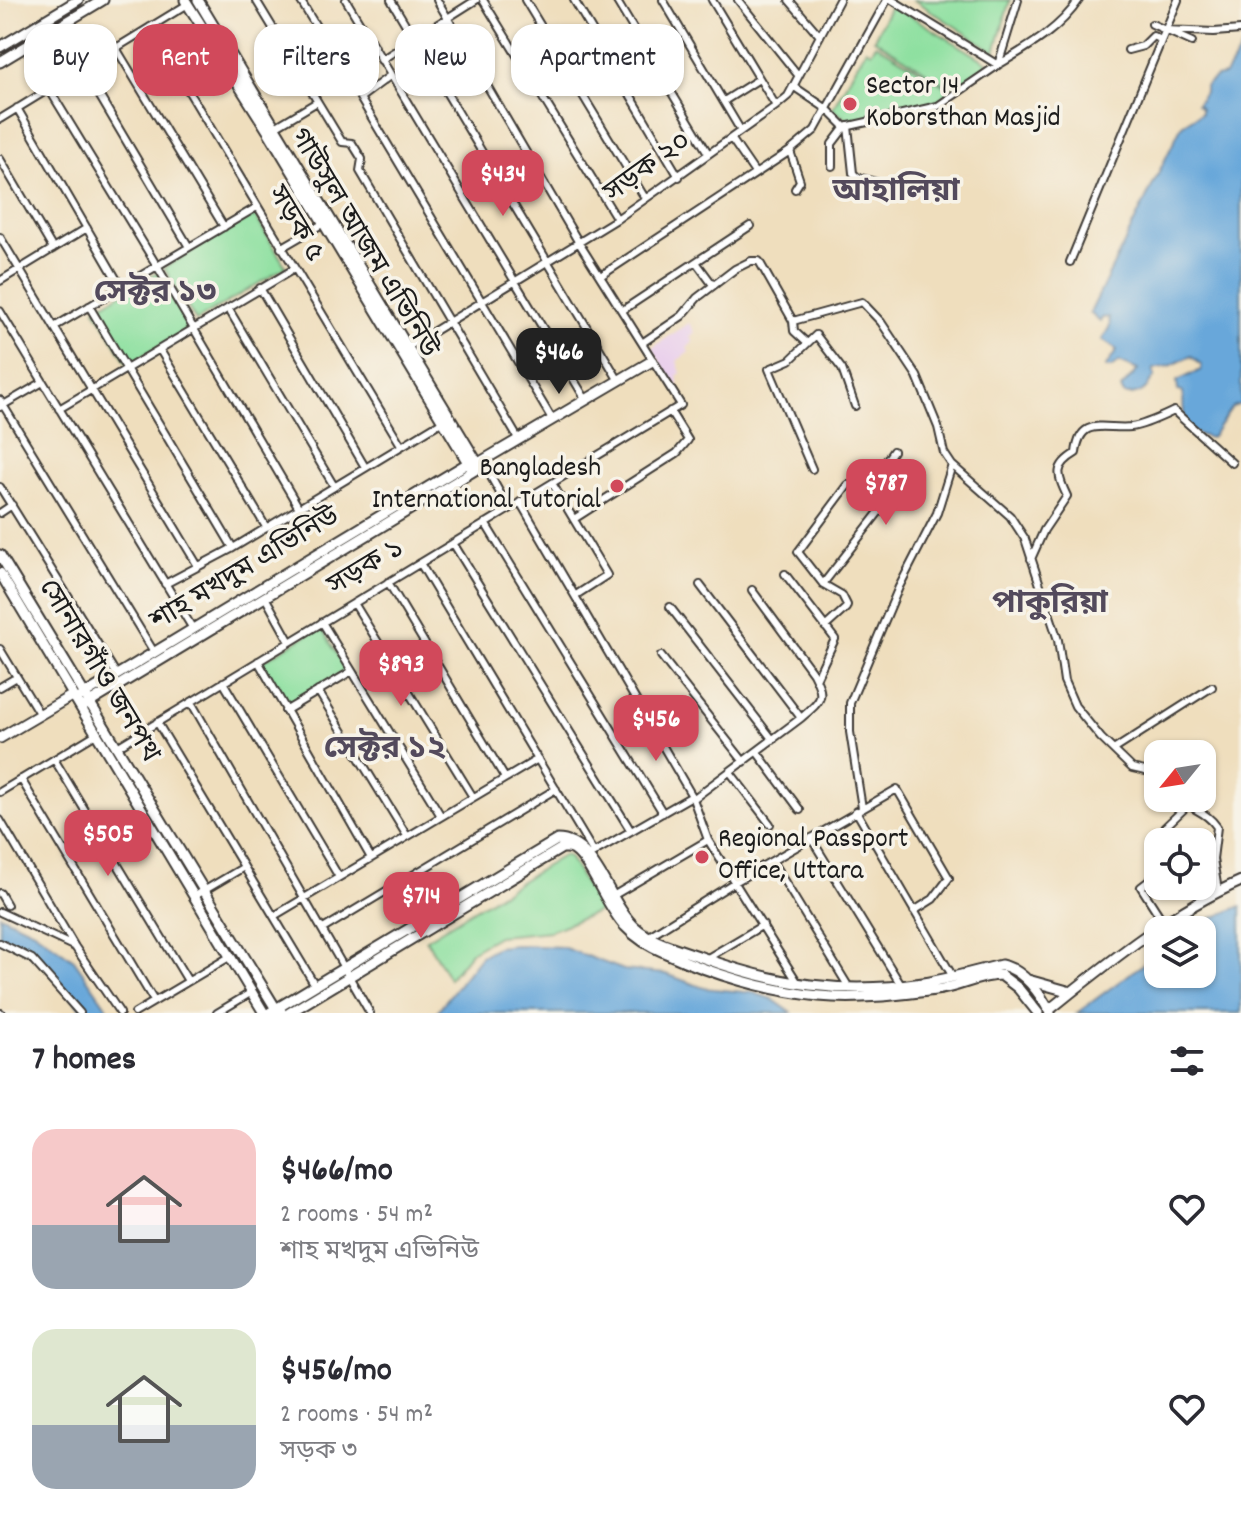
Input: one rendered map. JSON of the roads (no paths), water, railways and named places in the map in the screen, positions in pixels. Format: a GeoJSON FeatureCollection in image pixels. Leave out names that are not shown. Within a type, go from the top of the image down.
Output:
{"type":"FeatureCollection","features":[{"type":"Feature","properties":{"kind":"street"},"geometry":{"type":"LineString","coordinates":[[0,47],[78,0]]}},
{"type":"Feature","properties":{"kind":"street"},"geometry":{"type":"LineString","coordinates":[[0,62],[103,0]]}},
{"type":"Feature","properties":{"kind":"street"},"geometry":{"type":"LineString","coordinates":[[256,0],[271,24]]}},
{"type":"Feature","properties":{"kind":"street"},"geometry":{"type":"LineString","coordinates":[[300,0],[315,24]]}},
{"type":"Feature","properties":{"kind":"street"},"geometry":{"type":"LineString","coordinates":[[346,0],[361,24]]}},
{"type":"Feature","properties":{"kind":"street"},"geometry":{"type":"LineString","coordinates":[[391,0],[405,24]]}},
{"type":"Feature","properties":{"kind":"street"},"geometry":{"type":"LineString","coordinates":[[437,0],[652,361]]}},
{"type":"Feature","properties":{"kind":"street"},"geometry":{"type":"LineString","coordinates":[[439,24],[476,0]]}},
{"type":"Feature","properties":{"kind":"street"},"geometry":{"type":"LineString","coordinates":[[483,0],[617,219]]}},
{"type":"Feature","properties":{"kind":"street"},"geometry":{"type":"LineString","coordinates":[[525,0],[645,198]]}},
{"type":"Feature","properties":{"kind":"street"},"geometry":{"type":"LineString","coordinates":[[574,0],[679,177]]}},
{"type":"Feature","properties":{"kind":"street"},"geometry":{"type":"LineString","coordinates":[[616,0],[708,153]]}},
{"type":"Feature","properties":{"kind":"street"},"geometry":{"type":"LineString","coordinates":[[663,0],[741,131]]}},
{"type":"Feature","properties":{"kind":"street"},"geometry":{"type":"LineString","coordinates":[[712,0],[776,106]]}},
{"type":"Feature","properties":{"kind":"street"},"geometry":{"type":"LineString","coordinates":[[738,0],[798,75]]}},
{"type":"Feature","properties":{"kind":"street"},"geometry":{"type":"LineString","coordinates":[[789,0],[820,36]]}},
{"type":"Feature","properties":{"kind":"street"},"geometry":{"type":"LineString","coordinates":[[602,275],[790,151],[815,130],[890,0],[998,65]]}},
{"type":"Feature","properties":{"kind":"street"},"geometry":{"type":"LineString","coordinates":[[998,65],[1018,0]]}},
{"type":"Feature","properties":{"kind":"street"},"geometry":{"type":"LineString","coordinates":[[832,166],[832,144],[846,127],[941,105],[1043,37],[1068,16],[1079,0]]}},
{"type":"Feature","properties":{"kind":"street"},"geometry":{"type":"LineString","coordinates":[[1070,262],[1178,0]]}},
{"type":"Feature","properties":{"kind":"street"},"geometry":{"type":"LineString","coordinates":[[155,24],[190,1]]}},
{"type":"Feature","properties":{"kind":"street","name":"গাউসুল আজম এভিনিউ"},"geometry":{"type":"LineString","coordinates":[[190,1],[275,127],[443,421],[476,464]]}},
{"type":"Feature","properties":{"kind":"street","name":"গাউসুল আজম এভিনিউ"},"geometry":{"type":"LineString","coordinates":[[190,1],[408,347],[476,464]]}},
{"type":"Feature","properties":{"kind":"street"},"geometry":{"type":"LineString","coordinates":[[837,1],[793,86],[827,109],[846,127],[853,173],[876,182]]}},
{"type":"Feature","properties":{"kind":"street"},"geometry":{"type":"LineString","coordinates":[[1152,24],[1192,42]]}},
{"type":"Feature","properties":{"kind":"street"},"geometry":{"type":"LineString","coordinates":[[1165,30],[1241,30]]}},
{"type":"Feature","properties":{"kind":"street"},"geometry":{"type":"LineString","coordinates":[[1128,50],[1143,46],[1153,36],[1161,40]]}},
{"type":"Feature","properties":{"kind":"street"},"geometry":{"type":"LineString","coordinates":[[1143,46],[1153,59]]}},
{"type":"Feature","properties":{"kind":"street"},"geometry":{"type":"LineString","coordinates":[[117,50],[224,227]]}},
{"type":"Feature","properties":{"kind":"street"},"geometry":{"type":"LineString","coordinates":[[381,60],[395,51]]}},
{"type":"Feature","properties":{"kind":"street"},"geometry":{"type":"LineString","coordinates":[[379,56],[586,400]]}},
{"type":"Feature","properties":{"kind":"street"},"geometry":{"type":"LineString","coordinates":[[391,75],[360,98],[552,419]]}},
{"type":"Feature","properties":{"kind":"street"},"geometry":{"type":"LineString","coordinates":[[724,101],[759,79]]}},
{"type":"Feature","properties":{"kind":"street","name":"সড়ক ২০"},"geometry":{"type":"LineString","coordinates":[[408,347],[579,243],[679,177],[776,106],[788,96],[793,86]]}},
{"type":"Feature","properties":{"kind":"street"},"geometry":{"type":"LineString","coordinates":[[0,119],[37,96]]}},
{"type":"Feature","properties":{"kind":"street"},"geometry":{"type":"LineString","coordinates":[[53,96],[299,508]]}},
{"type":"Feature","properties":{"kind":"street"},"geometry":{"type":"LineString","coordinates":[[100,96],[189,247]]}},
{"type":"Feature","properties":{"kind":"street","name":"সড়ক ৫"},"geometry":{"type":"LineString","coordinates":[[191,96],[401,445]]}},
{"type":"Feature","properties":{"kind":"street"},"geometry":{"type":"LineString","coordinates":[[314,96],[342,142],[352,143],[362,159],[360,171],[519,440]]}},
{"type":"Feature","properties":{"kind":"street"},"geometry":{"type":"LineString","coordinates":[[448,96],[619,381]]}},
{"type":"Feature","properties":{"kind":"street"},"geometry":{"type":"LineString","coordinates":[[275,127],[317,102]]}},
{"type":"Feature","properties":{"kind":"street"},"geometry":{"type":"LineString","coordinates":[[17,108],[121,287]]}},
{"type":"Feature","properties":{"kind":"street"},"geometry":{"type":"LineString","coordinates":[[731,138],[755,173]]}},
{"type":"Feature","properties":{"kind":"street"},"geometry":{"type":"LineString","coordinates":[[790,151],[800,181],[795,189]]}},
{"type":"Feature","properties":{"kind":"street"},"geometry":{"type":"LineString","coordinates":[[0,159],[53,249]]}},
{"type":"Feature","properties":{"kind":"street"},"geometry":{"type":"LineString","coordinates":[[54,327],[257,207]]}},
{"type":"Feature","properties":{"kind":"street"},"geometry":{"type":"LineString","coordinates":[[281,248],[327,221]]}},
{"type":"Feature","properties":{"kind":"street"},"geometry":{"type":"LineString","coordinates":[[623,310],[750,226]]}},
{"type":"Feature","properties":{"kind":"street"},"geometry":{"type":"LineString","coordinates":[[0,281],[87,228]]}},
{"type":"Feature","properties":{"kind":"street"},"geometry":{"type":"LineString","coordinates":[[0,237],[198,566]]}},
{"type":"Feature","properties":{"kind":"street"},"geometry":{"type":"LineString","coordinates":[[642,343],[682,316],[713,285],[751,261],[759,261],[793,321],[794,331],[807,343]]}},
{"type":"Feature","properties":{"kind":"street"},"geometry":{"type":"LineString","coordinates":[[696,262],[713,285]]}},
{"type":"Feature","properties":{"kind":"street"},"geometry":{"type":"LineString","coordinates":[[59,409],[294,269]]}},
{"type":"Feature","properties":{"kind":"street"},"geometry":{"type":"LineString","coordinates":[[260,288],[365,467]]}},
{"type":"Feature","properties":{"kind":"street"},"geometry":{"type":"LineString","coordinates":[[793,321],[862,302],[881,322],[917,376],[938,427],[939,442],[952,465],[1010,516],[1025,539],[1058,640],[1069,695],[1101,738],[1136,771],[1144,772]]}},
{"type":"Feature","properties":{"kind":"street"},"geometry":{"type":"LineString","coordinates":[[89,306],[233,548]]}},
{"type":"Feature","properties":{"kind":"street"},"geometry":{"type":"LineString","coordinates":[[228,308],[334,486]]}},
{"type":"Feature","properties":{"kind":"street"},"geometry":{"type":"LineString","coordinates":[[0,311],[193,629]]}},
{"type":"Feature","properties":{"kind":"street"},"geometry":{"type":"LineString","coordinates":[[812,469],[769,369],[790,360],[816,335],[842,369],[855,406]]}},
{"type":"Feature","properties":{"kind":"street"},"geometry":{"type":"LineString","coordinates":[[160,350],[266,527]]}},
{"type":"Feature","properties":{"kind":"street","name":"শাহ মখদুম এভিনিউ"},"geometry":{"type":"LineString","coordinates":[[0,738],[40,715],[81,700],[652,361]]}},
{"type":"Feature","properties":{"kind":"street","name":"সড়ক ১"},"geometry":{"type":"LineString","coordinates":[[116,747],[681,405],[652,361]]}},
{"type":"Feature","properties":{"kind":"street"},"geometry":{"type":"LineString","coordinates":[[43,382],[1,404],[154,652]]}},
{"type":"Feature","properties":{"kind":"street"},"geometry":{"type":"LineString","coordinates":[[574,519],[677,453],[688,440],[670,411]]}},
{"type":"Feature","properties":{"kind":"street"},"geometry":{"type":"LineString","coordinates":[[1031,559],[1044,530],[1067,496],[1059,475],[1060,467],[1064,460],[1076,453],[1077,441],[1085,430],[1096,425],[1136,427],[1174,411],[1232,463]]}},
{"type":"Feature","properties":{"kind":"street"},"geometry":{"type":"LineString","coordinates":[[165,584],[233,548],[443,421]]}},
{"type":"Feature","properties":{"kind":"street"},"geometry":{"type":"LineString","coordinates":[[823,584],[899,486],[880,470],[893,451]]}},
{"type":"Feature","properties":{"kind":"street"},"geometry":{"type":"LineString","coordinates":[[476,464],[509,509]]}},
{"type":"Feature","properties":{"kind":"street"},"geometry":{"type":"LineString","coordinates":[[952,465],[937,513],[899,587],[850,703],[850,732],[859,809],[953,977]]}},
{"type":"Feature","properties":{"kind":"street"},"geometry":{"type":"LineString","coordinates":[[552,483],[607,575],[576,595]]}},
{"type":"Feature","properties":{"kind":"street"},"geometry":{"type":"LineString","coordinates":[[825,627],[847,605],[842,595],[823,584],[798,552],[848,485]]}},
{"type":"Feature","properties":{"kind":"street"},"geometry":{"type":"LineString","coordinates":[[0,487],[117,675]]}},
{"type":"Feature","properties":{"kind":"street"},"geometry":{"type":"LineString","coordinates":[[520,502],[693,797],[708,840],[799,984]]}},
{"type":"Feature","properties":{"kind":"street"},"geometry":{"type":"LineString","coordinates":[[0,513],[12,505]]}},
{"type":"Feature","properties":{"kind":"street"},"geometry":{"type":"LineString","coordinates":[[485,523],[663,813]]}},
{"type":"Feature","properties":{"kind":"street"},"geometry":{"type":"LineString","coordinates":[[453,543],[631,831]]}},
{"type":"Feature","properties":{"kind":"street","name":"সোনারগাঁও জনপথ"},"geometry":{"type":"LineString","coordinates":[[0,555],[81,700],[116,747],[252,992],[277,1012]]}},
{"type":"Feature","properties":{"kind":"street"},"geometry":{"type":"LineString","coordinates":[[420,563],[556,789],[611,897],[636,928],[706,959],[799,984],[850,989],[901,985],[1001,965],[1025,979],[1046,1012]]}},
{"type":"Feature","properties":{"kind":"street","name":"সোনারগাঁও জনপথ"},"geometry":{"type":"LineString","coordinates":[[0,573],[38,627]]}},
{"type":"Feature","properties":{"kind":"street"},"geometry":{"type":"LineString","coordinates":[[785,574],[835,640],[816,679]]}},
{"type":"Feature","properties":{"kind":"street"},"geometry":{"type":"LineString","coordinates":[[388,582],[505,778]]}},
{"type":"Feature","properties":{"kind":"street"},"geometry":{"type":"LineString","coordinates":[[700,585],[801,718]]}},
{"type":"Feature","properties":{"kind":"street"},"geometry":{"type":"LineString","coordinates":[[591,854],[693,797],[814,707],[821,695],[821,685],[752,590]]}},
{"type":"Feature","properties":{"kind":"street"},"geometry":{"type":"LineString","coordinates":[[258,597],[290,642]]}},
{"type":"Feature","properties":{"kind":"street","name":"শাহ মখদুম এভিনিউ"},"geometry":{"type":"LineString","coordinates":[[81,700],[154,652],[173,646],[193,629],[258,597]]}},
{"type":"Feature","properties":{"kind":"street"},"geometry":{"type":"LineString","coordinates":[[354,603],[473,797]]}},
{"type":"Feature","properties":{"kind":"street"},"geometry":{"type":"LineString","coordinates":[[670,607],[773,740]]}},
{"type":"Feature","properties":{"kind":"street"},"geometry":{"type":"LineString","coordinates":[[322,622],[441,816]]}},
{"type":"Feature","properties":{"kind":"street"},"geometry":{"type":"LineString","coordinates":[[0,649],[40,715]]}},
{"type":"Feature","properties":{"kind":"street"},"geometry":{"type":"LineString","coordinates":[[661,656],[744,762]]}},
{"type":"Feature","properties":{"kind":"street"},"geometry":{"type":"LineString","coordinates":[[258,661],[371,858]]}},
{"type":"Feature","properties":{"kind":"street"},"geometry":{"type":"LineString","coordinates":[[285,711],[352,671]]}},
{"type":"Feature","properties":{"kind":"street"},"geometry":{"type":"LineString","coordinates":[[0,687],[17,677]]}},
{"type":"Feature","properties":{"kind":"street"},"geometry":{"type":"LineString","coordinates":[[223,682],[339,877]]}},
{"type":"Feature","properties":{"kind":"street"},"geometry":{"type":"LineString","coordinates":[[1115,749],[1212,687]]}},
{"type":"Feature","properties":{"kind":"street"},"geometry":{"type":"LineString","coordinates":[[318,691],[407,836]]}},
{"type":"Feature","properties":{"kind":"street","name":"সোনারগাঁও জনপথ"},"geometry":{"type":"LineString","coordinates":[[81,700],[96,734],[277,1012]]}},
{"type":"Feature","properties":{"kind":"street"},"geometry":{"type":"LineString","coordinates":[[191,702],[370,1013]]}},
{"type":"Feature","properties":{"kind":"street"},"geometry":{"type":"LineString","coordinates":[[157,722],[315,985]]}},
{"type":"Feature","properties":{"kind":"street"},"geometry":{"type":"LineString","coordinates":[[0,792],[96,734]]}},
{"type":"Feature","properties":{"kind":"street"},"geometry":{"type":"LineString","coordinates":[[757,752],[800,810]]}},
{"type":"Feature","properties":{"kind":"street"},"geometry":{"type":"LineString","coordinates":[[54,759],[188,981]]}},
{"type":"Feature","properties":{"kind":"street"},"geometry":{"type":"LineString","coordinates":[[274,916],[538,759]]}},
{"type":"Feature","properties":{"kind":"street"},"geometry":{"type":"LineString","coordinates":[[730,772],[770,824]]}},
{"type":"Feature","properties":{"kind":"street"},"geometry":{"type":"LineString","coordinates":[[21,779],[154,1001]]}},
{"type":"Feature","properties":{"kind":"street"},"geometry":{"type":"LineString","coordinates":[[323,929],[556,789]]}},
{"type":"Feature","properties":{"kind":"street"},"geometry":{"type":"LineString","coordinates":[[649,936],[735,882],[897,789],[948,875],[948,880],[933,899],[914,911]]}},
{"type":"Feature","properties":{"kind":"street"},"geometry":{"type":"LineString","coordinates":[[1164,828],[1181,812]]}},
{"type":"Feature","properties":{"kind":"street"},"geometry":{"type":"LineString","coordinates":[[1202,812],[1217,827],[1213,859],[1218,891]]}},
{"type":"Feature","properties":{"kind":"street"},"geometry":{"type":"LineString","coordinates":[[0,820],[75,947],[120,1013]]}},
{"type":"Feature","properties":{"kind":"street"},"geometry":{"type":"LineString","coordinates":[[277,1012],[581,833]]}},
{"type":"Feature","properties":{"kind":"street"},"geometry":{"type":"LineString","coordinates":[[811,838],[901,985]]}},
{"type":"Feature","properties":{"kind":"street"},"geometry":{"type":"LineString","coordinates":[[611,897],[708,840]]}},
{"type":"Feature","properties":{"kind":"street"},"geometry":{"type":"LineString","coordinates":[[566,844],[591,854]]}},
{"type":"Feature","properties":{"kind":"street"},"geometry":{"type":"LineString","coordinates":[[566,844],[583,860],[626,928],[663,952],[694,965],[793,992],[845,997],[940,990],[1001,975],[1046,1012]]}},
{"type":"Feature","properties":{"kind":"street"},"geometry":{"type":"LineString","coordinates":[[772,861],[850,989]]}},
{"type":"Feature","properties":{"kind":"street"},"geometry":{"type":"LineString","coordinates":[[199,894],[244,867]]}},
{"type":"Feature","properties":{"kind":"street"},"geometry":{"type":"LineString","coordinates":[[1176,916],[1241,881]]}},
{"type":"Feature","properties":{"kind":"street"},"geometry":{"type":"LineString","coordinates":[[0,893],[7,905]]}},
{"type":"Feature","properties":{"kind":"street"},"geometry":{"type":"LineString","coordinates":[[0,912],[75,947]]}},
{"type":"Feature","properties":{"kind":"street"},"geometry":{"type":"LineString","coordinates":[[706,959],[763,925]]}},
{"type":"Feature","properties":{"kind":"street"},"geometry":{"type":"LineString","coordinates":[[1046,1012],[1144,938]]}},
{"type":"Feature","properties":{"kind":"street"},"geometry":{"type":"LineString","coordinates":[[0,943],[32,959],[80,1013]]}},
{"type":"Feature","properties":{"kind":"street"},"geometry":{"type":"LineString","coordinates":[[135,1013],[231,956]]}},
{"type":"Feature","properties":{"kind":"street"},"geometry":{"type":"LineString","coordinates":[[277,1012],[315,985],[348,972]]}},
{"type":"Feature","properties":{"kind":"street"},"geometry":{"type":"LineString","coordinates":[[1025,979],[1071,992]]}},
{"type":"Feature","properties":{"kind":"street"},"geometry":{"type":"LineString","coordinates":[[217,1013],[252,992]]}},
{"type":"Feature","properties":{"kind":"water"},"geometry":{"type":"Polygon","coordinates":[[[1241,49],[1241,404],[1232,407],[1211,438],[1189,428],[1184,417],[1183,392],[1178,391],[1177,381],[1201,370],[1201,365],[1191,356],[1170,366],[1153,369],[1155,376],[1146,388],[1139,393],[1124,395],[1121,388],[1138,370],[1119,362],[1105,368],[1117,350],[1102,340],[1110,326],[1109,317],[1102,318],[1100,322],[1090,313],[1182,125],[1201,113],[1197,104],[1205,92],[1205,86],[1216,77],[1225,75],[1241,49]]]}},
{"type":"Feature","properties":{"kind":"water"},"geometry":{"type":"Polygon","coordinates":[[[1241,906],[1241,1013],[1077,1013],[1144,963],[1144,988],[1216,988],[1216,917],[1241,906]]]}},
{"type":"Feature","properties":{"kind":"water"},"geometry":{"type":"Polygon","coordinates":[[[0,915],[34,931],[74,960],[111,1013],[85,1013],[39,961],[0,940],[0,915]]]}},
{"type":"Feature","properties":{"kind":"water"},"geometry":{"type":"Polygon","coordinates":[[[497,947],[562,947],[624,970],[666,974],[704,988],[754,993],[772,999],[792,1013],[436,1013],[481,956],[497,947]]]}},
{"type":"Feature","properties":{"kind":"place","name":"Sector 14 Koborsthan Masjid"},"geometry":{"type":"Point","coordinates":[850,104]}},
{"type":"Feature","properties":{"kind":"place","name":"Bangladesh International Tutorial"},"geometry":{"type":"Point","coordinates":[617,486]}},
{"type":"Feature","properties":{"kind":"place","name":"Regional Passport Office, Uttara"},"geometry":{"type":"Point","coordinates":[702,857]}},
{"type":"Feature","properties":{"kind":"district","name":"আহালিয়া"},"geometry":{"type":"Point","coordinates":[896,194]}},
{"type":"Feature","properties":{"kind":"district","name":"সেক্টর ১৩"},"geometry":{"type":"Point","coordinates":[155,295]}},
{"type":"Feature","properties":{"kind":"district","name":"পাকুরিয়া"},"geometry":{"type":"Point","coordinates":[1050,606]}},
{"type":"Feature","properties":{"kind":"district","name":"সেক্টর ১২"},"geometry":{"type":"Point","coordinates":[385,751]}}]}
